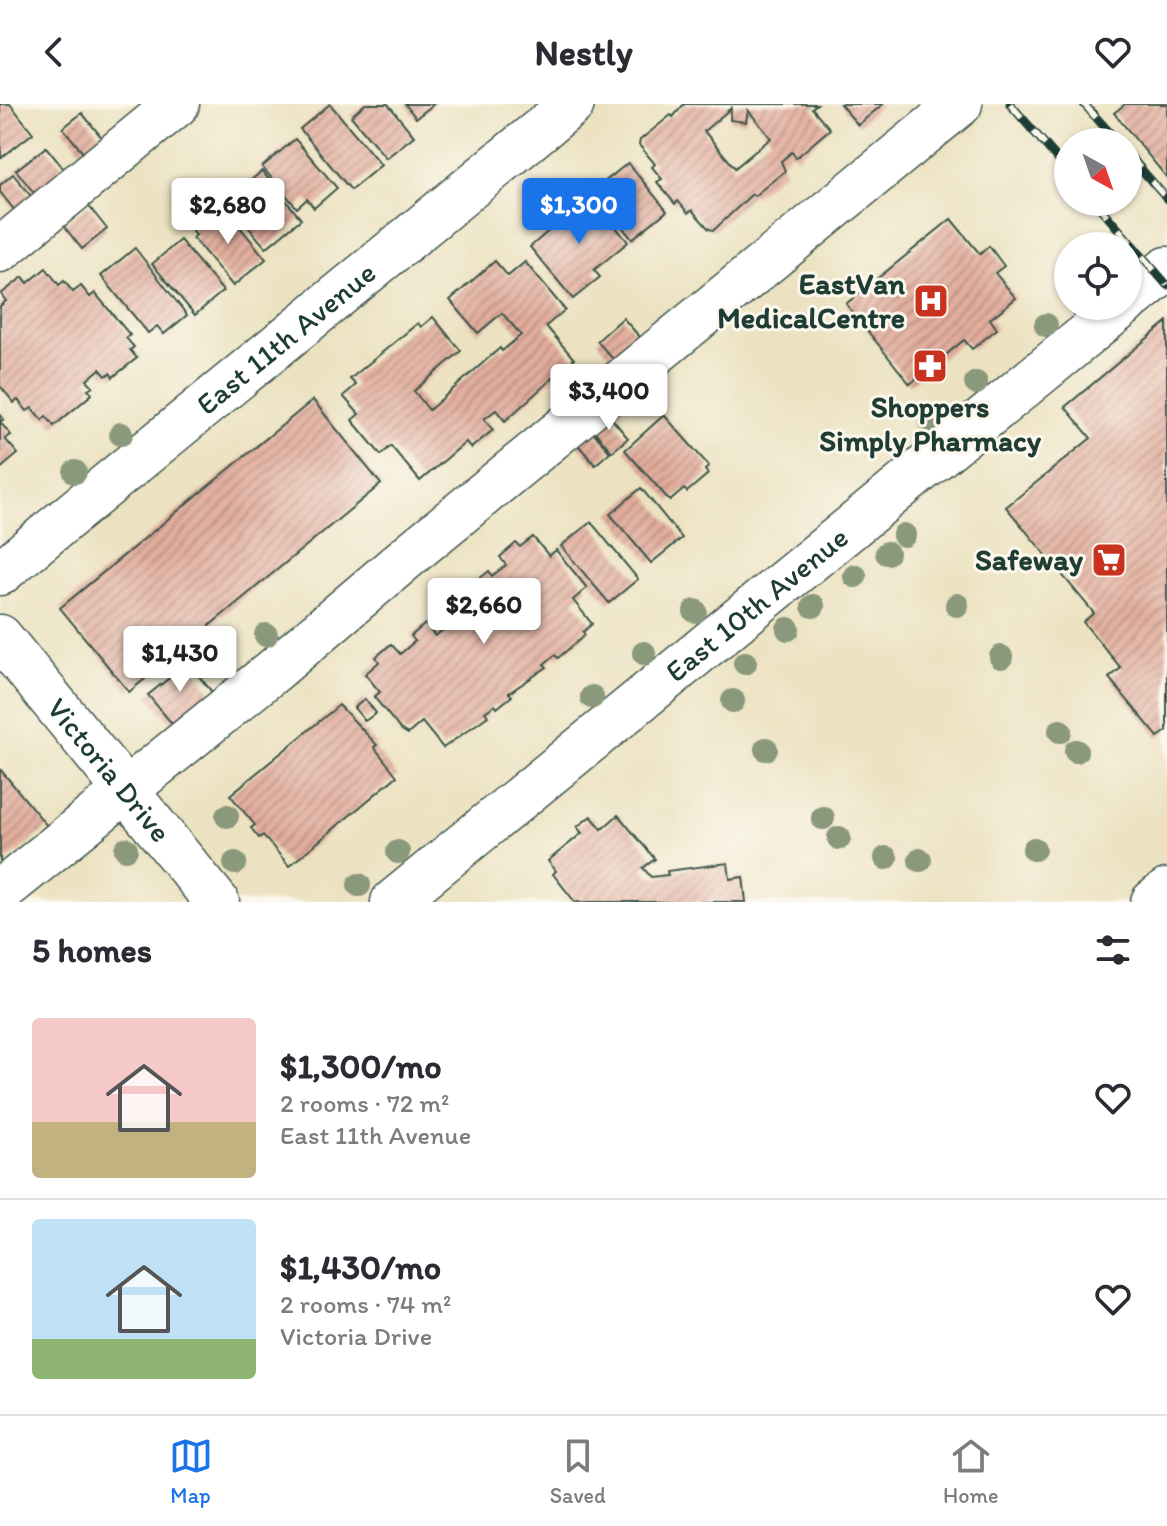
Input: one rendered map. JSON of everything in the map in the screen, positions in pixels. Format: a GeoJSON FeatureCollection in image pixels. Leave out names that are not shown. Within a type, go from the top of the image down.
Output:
{"type":"FeatureCollection","features":[{"type":"Feature","properties":{"kind":"street"},"geometry":{"type":"LineString","coordinates":[[0,250],[177,104]]}},
{"type":"Feature","properties":{"kind":"street","name":"East 11th Avenue"},"geometry":{"type":"LineString","coordinates":[[0,573],[572,104]]}},
{"type":"Feature","properties":{"kind":"street"},"geometry":{"type":"LineString","coordinates":[[0,892],[174,753],[413,552],[960,104]]}},
{"type":"Feature","properties":{"kind":"street"},"geometry":{"type":"LineString","coordinates":[[1142,290],[1167,269]]}},
{"type":"Feature","properties":{"kind":"street","name":"East 10th Avenue"},"geometry":{"type":"LineString","coordinates":[[393,902],[1105,320]]}},
{"type":"Feature","properties":{"kind":"street","name":"Victoria Drive"},"geometry":{"type":"LineString","coordinates":[[0,637],[217,902]]}},
{"type":"Feature","properties":{"kind":"street"},"geometry":{"type":"LineString","coordinates":[[1153,902],[1167,891]]}},
{"type":"Feature","properties":{"kind":"building"},"geometry":{"type":"Polygon","coordinates":[[[0,104],[10,104],[33,133],[1,158],[0,104]]]}},
{"type":"Feature","properties":{"kind":"building"},"geometry":{"type":"Polygon","coordinates":[[[330,104],[381,165],[351,190],[300,129],[330,104]]]}},
{"type":"Feature","properties":{"kind":"building"},"geometry":{"type":"Polygon","coordinates":[[[365,104],[388,104],[414,136],[386,158],[351,116],[365,104]]]}},
{"type":"Feature","properties":{"kind":"building"},"geometry":{"type":"Polygon","coordinates":[[[405,104],[434,104],[416,118],[405,104]]]}},
{"type":"Feature","properties":{"kind":"building"},"geometry":{"type":"Polygon","coordinates":[[[684,104],[817,104],[812,108],[830,129],[796,158],[792,152],[781,161],[785,171],[754,196],[752,194],[714,230],[709,229],[692,210],[688,213],[678,201],[675,204],[657,182],[662,179],[652,167],[655,164],[639,145],[640,140],[671,115],[673,117],[684,104]],[[731,108],[704,131],[735,168],[771,138],[748,110],[746,122],[730,120],[731,108]]]}},
{"type":"Feature","properties":{"kind":"building"},"geometry":{"type":"Polygon","coordinates":[[[840,104],[883,104],[858,125],[840,104]]]}},
{"type":"Feature","properties":{"kind":"building"},"geometry":{"type":"Polygon","coordinates":[[[1125,104],[1167,104],[1167,178],[1142,147],[1142,128],[1126,128],[1114,113],[1125,104]]]}},
{"type":"Feature","properties":{"kind":"building"},"geometry":{"type":"Polygon","coordinates":[[[82,113],[103,139],[84,154],[63,128],[82,113]]]}},
{"type":"Feature","properties":{"kind":"building"},"geometry":{"type":"Polygon","coordinates":[[[295,139],[337,188],[314,208],[307,199],[297,208],[262,167],[295,139]]]}},
{"type":"Feature","properties":{"kind":"building"},"geometry":{"type":"Polygon","coordinates":[[[46,147],[68,174],[38,198],[16,170],[46,147]]]}},
{"type":"Feature","properties":{"kind":"building"},"geometry":{"type":"Polygon","coordinates":[[[628,163],[667,211],[632,239],[593,191],[628,163]]]}},
{"type":"Feature","properties":{"kind":"building"},"geometry":{"type":"Polygon","coordinates":[[[262,171],[301,219],[266,248],[226,201],[262,171]]]}},
{"type":"Feature","properties":{"kind":"building"},"geometry":{"type":"Polygon","coordinates":[[[13,174],[33,199],[16,212],[0,192],[0,185],[13,174]]]}},
{"type":"Feature","properties":{"kind":"building"},"geometry":{"type":"Polygon","coordinates":[[[590,195],[628,242],[594,270],[600,277],[573,299],[530,247],[590,195]]]}},
{"type":"Feature","properties":{"kind":"building"},"geometry":{"type":"Polygon","coordinates":[[[88,205],[107,229],[82,249],[63,225],[88,205]]]}},
{"type":"Feature","properties":{"kind":"building"},"geometry":{"type":"Polygon","coordinates":[[[222,205],[266,259],[233,286],[193,238],[196,235],[192,231],[222,205]]]}},
{"type":"Feature","properties":{"kind":"building","name":"EastVan MedicalCentre"},"geometry":{"type":"Polygon","coordinates":[[[951,219],[980,254],[989,246],[1004,266],[995,273],[1016,298],[990,319],[997,329],[972,349],[964,340],[910,384],[846,304],[951,219]]]}},
{"type":"Feature","properties":{"kind":"building"},"geometry":{"type":"Polygon","coordinates":[[[180,240],[223,291],[195,315],[152,264],[180,240]]]}},
{"type":"Feature","properties":{"kind":"building"},"geometry":{"type":"Polygon","coordinates":[[[135,248],[187,315],[164,334],[157,326],[148,333],[101,276],[135,248]]]}},
{"type":"Feature","properties":{"kind":"building"},"geometry":{"type":"Polygon","coordinates":[[[495,261],[508,276],[525,262],[565,310],[546,326],[574,359],[505,421],[496,410],[484,419],[493,430],[471,448],[466,442],[420,481],[391,446],[381,455],[352,420],[359,414],[343,396],[356,385],[350,379],[418,323],[421,327],[433,317],[461,351],[414,391],[429,410],[500,348],[502,351],[521,335],[502,313],[478,333],[450,300],[495,261]]]}},
{"type":"Feature","properties":{"kind":"building"},"geometry":{"type":"Polygon","coordinates":[[[46,268],[59,285],[64,281],[73,292],[81,286],[90,297],[95,293],[130,335],[126,338],[134,347],[130,350],[137,358],[113,377],[110,373],[106,376],[100,369],[87,380],[93,386],[88,389],[92,394],[54,426],[46,416],[42,420],[32,408],[27,411],[18,400],[14,403],[0,386],[0,306],[6,301],[1,294],[23,277],[28,283],[46,268]]]}},
{"type":"Feature","properties":{"kind":"building"},"geometry":{"type":"Polygon","coordinates":[[[623,318],[646,344],[620,367],[597,341],[623,318]]]}},
{"type":"Feature","properties":{"kind":"building","name":"Safeway"},"geometry":{"type":"Polygon","coordinates":[[[1167,322],[1167,731],[1158,737],[1109,678],[1121,668],[1083,622],[1094,613],[1006,507],[1091,438],[1065,407],[1167,322]]]}},
{"type":"Feature","properties":{"kind":"building"},"geometry":{"type":"Polygon","coordinates":[[[313,400],[381,484],[129,692],[60,608],[313,400]]]}},
{"type":"Feature","properties":{"kind":"building"},"geometry":{"type":"Polygon","coordinates":[[[607,413],[628,438],[612,452],[590,426],[607,413]]]}},
{"type":"Feature","properties":{"kind":"building"},"geometry":{"type":"Polygon","coordinates":[[[664,415],[709,466],[705,470],[708,474],[687,492],[684,489],[670,501],[625,450],[664,415]]]}},
{"type":"Feature","properties":{"kind":"building"},"geometry":{"type":"Polygon","coordinates":[[[0,422],[11,435],[5,439],[18,454],[0,469],[0,422]]]}},
{"type":"Feature","properties":{"kind":"building"},"geometry":{"type":"Polygon","coordinates":[[[590,428],[610,452],[595,465],[575,441],[590,428]]]}},
{"type":"Feature","properties":{"kind":"building"},"geometry":{"type":"Polygon","coordinates":[[[641,488],[682,538],[651,563],[610,514],[641,488]]]}},
{"type":"Feature","properties":{"kind":"building"},"geometry":{"type":"Polygon","coordinates":[[[591,522],[638,579],[609,603],[561,546],[591,522]]]}},
{"type":"Feature","properties":{"kind":"building"},"geometry":{"type":"Polygon","coordinates":[[[533,537],[549,556],[556,550],[587,588],[573,600],[592,624],[583,632],[585,635],[558,658],[555,655],[544,664],[547,667],[509,693],[512,696],[497,708],[495,705],[485,712],[488,716],[443,748],[422,722],[408,734],[400,729],[374,697],[380,692],[365,674],[379,662],[376,657],[391,644],[400,654],[415,641],[411,636],[425,624],[435,636],[446,628],[443,625],[471,602],[473,605],[483,597],[473,584],[489,571],[492,576],[506,565],[500,557],[516,543],[520,547],[533,537]]]}},
{"type":"Feature","properties":{"kind":"building"},"geometry":{"type":"Polygon","coordinates":[[[188,663],[212,692],[173,725],[148,695],[188,663]]]}},
{"type":"Feature","properties":{"kind":"building"},"geometry":{"type":"Polygon","coordinates":[[[365,699],[376,713],[365,721],[354,708],[365,699]]]}},
{"type":"Feature","properties":{"kind":"building"},"geometry":{"type":"Polygon","coordinates":[[[339,705],[377,745],[374,747],[397,776],[289,866],[263,835],[259,838],[251,828],[255,825],[230,795],[339,705]]]}},
{"type":"Feature","properties":{"kind":"building"},"geometry":{"type":"Polygon","coordinates":[[[0,769],[48,827],[0,866],[0,769]]]}},
{"type":"Feature","properties":{"kind":"building"},"geometry":{"type":"Polygon","coordinates":[[[618,815],[655,859],[643,868],[651,877],[668,875],[667,871],[728,863],[730,879],[743,877],[746,902],[575,902],[553,874],[556,871],[548,861],[582,833],[577,827],[591,816],[602,829],[618,815]]]}},
{"type":"Feature","properties":{"kind":"railway"},"geometry":{"type":"LineString","coordinates":[[1010,104],[1054,155]]}},
{"type":"Feature","properties":{"kind":"railway"},"geometry":{"type":"LineString","coordinates":[[1084,104],[1105,128]]}},
{"type":"Feature","properties":{"kind":"railway"},"geometry":{"type":"LineString","coordinates":[[1142,170],[1167,199]]}},
{"type":"Feature","properties":{"kind":"railway"},"geometry":{"type":"LineString","coordinates":[[1107,216],[1167,285]]}},
{"type":"Feature","properties":{"kind":"place","name":"EastVan MedicalCentre"},"geometry":{"type":"Point","coordinates":[931,301]}},
{"type":"Feature","properties":{"kind":"place","name":"Shoppers Simply Pharmacy"},"geometry":{"type":"Point","coordinates":[930,366]}},
{"type":"Feature","properties":{"kind":"place","name":"Safeway"},"geometry":{"type":"Point","coordinates":[1109,560]}}]}
